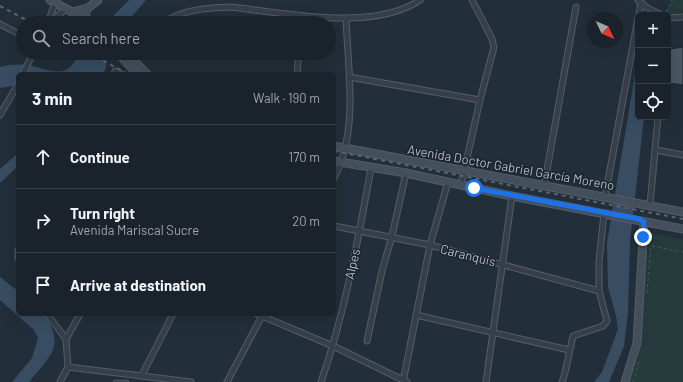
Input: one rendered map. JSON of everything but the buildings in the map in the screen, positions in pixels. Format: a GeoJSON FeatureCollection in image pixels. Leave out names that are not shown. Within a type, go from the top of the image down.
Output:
{"type":"FeatureCollection","features":[{"type":"Feature","properties":{"kind":"main road"},"geometry":{"type":"LineString","coordinates":[[84,16],[88,8],[98,0]]}},
{"type":"Feature","properties":{"kind":"main road"},"geometry":{"type":"LineString","coordinates":[[52,2],[78,16]]}},
{"type":"Feature","properties":{"kind":"main road"},"geometry":{"type":"LineString","coordinates":[[69,11],[88,8]]}},
{"type":"Feature","properties":{"kind":"main road"},"geometry":{"type":"LineString","coordinates":[[125,60],[136,72]]}},
{"type":"Feature","properties":{"kind":"main road"},"geometry":{"type":"LineString","coordinates":[[134,60],[145,72]]}},
{"type":"Feature","properties":{"kind":"main road","name":"Avenida Doctor Gabriel García Moreno"},"geometry":{"type":"LineString","coordinates":[[336,147],[345,151],[642,203],[683,212]]}},
{"type":"Feature","properties":{"kind":"main road","name":"Avenida Doctor Gabriel García Moreno"},"geometry":{"type":"LineString","coordinates":[[336,162],[406,173],[512,196],[683,229]]}},
{"type":"Feature","properties":{"kind":"main road"},"geometry":{"type":"LineString","coordinates":[[625,382],[637,342],[642,220]]}},
{"type":"Feature","properties":{"kind":"street"},"geometry":{"type":"LineString","coordinates":[[336,18],[346,19],[391,13],[412,5],[420,0]]}},
{"type":"Feature","properties":{"kind":"street"},"geometry":{"type":"LineString","coordinates":[[461,185],[480,100],[494,47],[492,39],[472,0]]}},
{"type":"Feature","properties":{"kind":"street"},"geometry":{"type":"LineString","coordinates":[[639,1],[648,8],[658,12]]}},
{"type":"Feature","properties":{"kind":"street"},"geometry":{"type":"LineString","coordinates":[[638,12],[639,1]]}},
{"type":"Feature","properties":{"kind":"street"},"geometry":{"type":"LineString","coordinates":[[49,16],[52,2]]}},
{"type":"Feature","properties":{"kind":"street"},"geometry":{"type":"LineString","coordinates":[[175,16],[198,9],[231,7],[317,16]]}},
{"type":"Feature","properties":{"kind":"street"},"geometry":{"type":"LineString","coordinates":[[544,187],[576,7]]}},
{"type":"Feature","properties":{"kind":"street"},"geometry":{"type":"LineString","coordinates":[[56,16],[61,11],[69,11]]}},
{"type":"Feature","properties":{"kind":"street"},"geometry":{"type":"LineString","coordinates":[[671,16],[683,17]]}},
{"type":"Feature","properties":{"kind":"street"},"geometry":{"type":"LineString","coordinates":[[336,174],[342,163],[345,151],[350,115],[346,19]]}},
{"type":"Feature","properties":{"kind":"street"},"geometry":{"type":"LineString","coordinates":[[0,24],[16,32]]}},
{"type":"Feature","properties":{"kind":"street"},"geometry":{"type":"LineString","coordinates":[[605,197],[635,34]]}},
{"type":"Feature","properties":{"kind":"street"},"geometry":{"type":"LineString","coordinates":[[24,72],[30,60]]}},
{"type":"Feature","properties":{"kind":"street"},"geometry":{"type":"LineString","coordinates":[[297,72],[298,60]]}},
{"type":"Feature","properties":{"kind":"street"},"geometry":{"type":"LineString","coordinates":[[349,77],[480,100]]}},
{"type":"Feature","properties":{"kind":"street"},"geometry":{"type":"LineString","coordinates":[[0,115],[16,88]]}},
{"type":"Feature","properties":{"kind":"street"},"geometry":{"type":"LineString","coordinates":[[650,205],[658,120]]}},
{"type":"Feature","properties":{"kind":"street"},"geometry":{"type":"LineString","coordinates":[[656,150],[683,155]]}},
{"type":"Feature","properties":{"kind":"street","name":"Alpes"},"geometry":{"type":"LineString","coordinates":[[321,382],[333,346],[360,230],[371,168]]}},
{"type":"Feature","properties":{"kind":"street"},"geometry":{"type":"LineString","coordinates":[[368,341],[382,271],[392,236],[406,173]]}},
{"type":"Feature","properties":{"kind":"street"},"geometry":{"type":"LineString","coordinates":[[263,316],[333,346],[405,381],[416,314],[430,245],[448,182]]}},
{"type":"Feature","properties":{"kind":"street"},"geometry":{"type":"LineString","coordinates":[[486,382],[512,196]]}},
{"type":"Feature","properties":{"kind":"street"},"geometry":{"type":"LineString","coordinates":[[562,382],[571,339],[575,334],[606,324],[607,321],[600,291],[599,262],[606,213]]}},
{"type":"Feature","properties":{"kind":"street","name":"Caranquis"},"geometry":{"type":"LineString","coordinates":[[336,226],[392,236],[430,245],[600,291]]}},
{"type":"Feature","properties":{"kind":"street"},"geometry":{"type":"LineString","coordinates":[[416,314],[569,350]]}},
{"type":"Feature","properties":{"kind":"street"},"geometry":{"type":"LineString","coordinates":[[49,316],[66,339],[68,367],[60,382]]}},
{"type":"Feature","properties":{"kind":"street"},"geometry":{"type":"LineString","coordinates":[[66,339],[79,316]]}},
{"type":"Feature","properties":{"kind":"street"},"geometry":{"type":"LineString","coordinates":[[142,375],[172,316]]}},
{"type":"Feature","properties":{"kind":"street"},"geometry":{"type":"LineString","coordinates":[[227,382],[260,316]]}},
{"type":"Feature","properties":{"kind":"street"},"geometry":{"type":"LineString","coordinates":[[68,367],[191,382]]}},
{"type":"Feature","properties":{"kind":"lane"},"geometry":{"type":"LineString","coordinates":[[115,382],[127,382]]}},
{"type":"Feature","properties":{"kind":"path"},"geometry":{"type":"LineString","coordinates":[[666,12],[672,0]]}},
{"type":"Feature","properties":{"kind":"path"},"geometry":{"type":"LineString","coordinates":[[647,293],[651,246],[683,252]]}},
{"type":"Feature","properties":{"kind":"path"},"geometry":{"type":"LineString","coordinates":[[633,382],[641,355]]}},
{"type":"Feature","properties":{"kind":"green space"},"geometry":{"type":"Polygon","coordinates":[[[671,0],[683,0],[683,12],[678,14],[666,12],[671,0]]]}},
{"type":"Feature","properties":{"kind":"green space"},"geometry":{"type":"Polygon","coordinates":[[[649,233],[683,239],[683,382],[630,382],[638,359],[649,233]]]}},
{"type":"Feature","properties":{"kind":"water"},"geometry":{"type":"Polygon","coordinates":[[[129,0],[146,0],[132,16],[113,16],[129,0]]]}},
{"type":"Feature","properties":{"kind":"water"},"geometry":{"type":"Polygon","coordinates":[[[75,60],[106,60],[104,72],[16,72],[16,85],[0,88],[0,67],[24,65],[62,71],[66,70],[75,60]]]}},
{"type":"Feature","properties":{"kind":"water"},"geometry":{"type":"Polygon","coordinates":[[[635,74],[635,120],[644,120],[630,242],[628,313],[624,346],[609,382],[594,382],[602,372],[618,329],[608,287],[607,243],[635,74]]]}},
{"type":"Feature","properties":{"kind":"water"},"geometry":{"type":"Polygon","coordinates":[[[16,155],[16,168],[0,183],[0,169],[16,155]]]}},
{"type":"Feature","properties":{"kind":"water"},"geometry":{"type":"Polygon","coordinates":[[[0,277],[16,289],[16,314],[0,300],[0,277]]]}},
{"type":"Feature","properties":{"kind":"water"},"geometry":{"type":"Polygon","coordinates":[[[18,316],[45,316],[51,325],[54,335],[53,351],[29,382],[12,382],[32,358],[38,338],[34,330],[18,316]]]}},
{"type":"Feature","properties":{"kind":"railway"},"geometry":{"type":"LineString","coordinates":[[0,6],[19,16]]}},
{"type":"Feature","properties":{"kind":"railway"},"geometry":{"type":"LineString","coordinates":[[102,60],[124,72]]}},
{"type":"Feature","properties":{"kind":"railway"},"geometry":{"type":"LineString","coordinates":[[336,151],[683,219]]}},
{"type":"Feature","properties":{"kind":"route"},"geometry":{"type":"LineString","coordinates":[[474,188],[639,219],[644,222],[643,237]]}}]}
